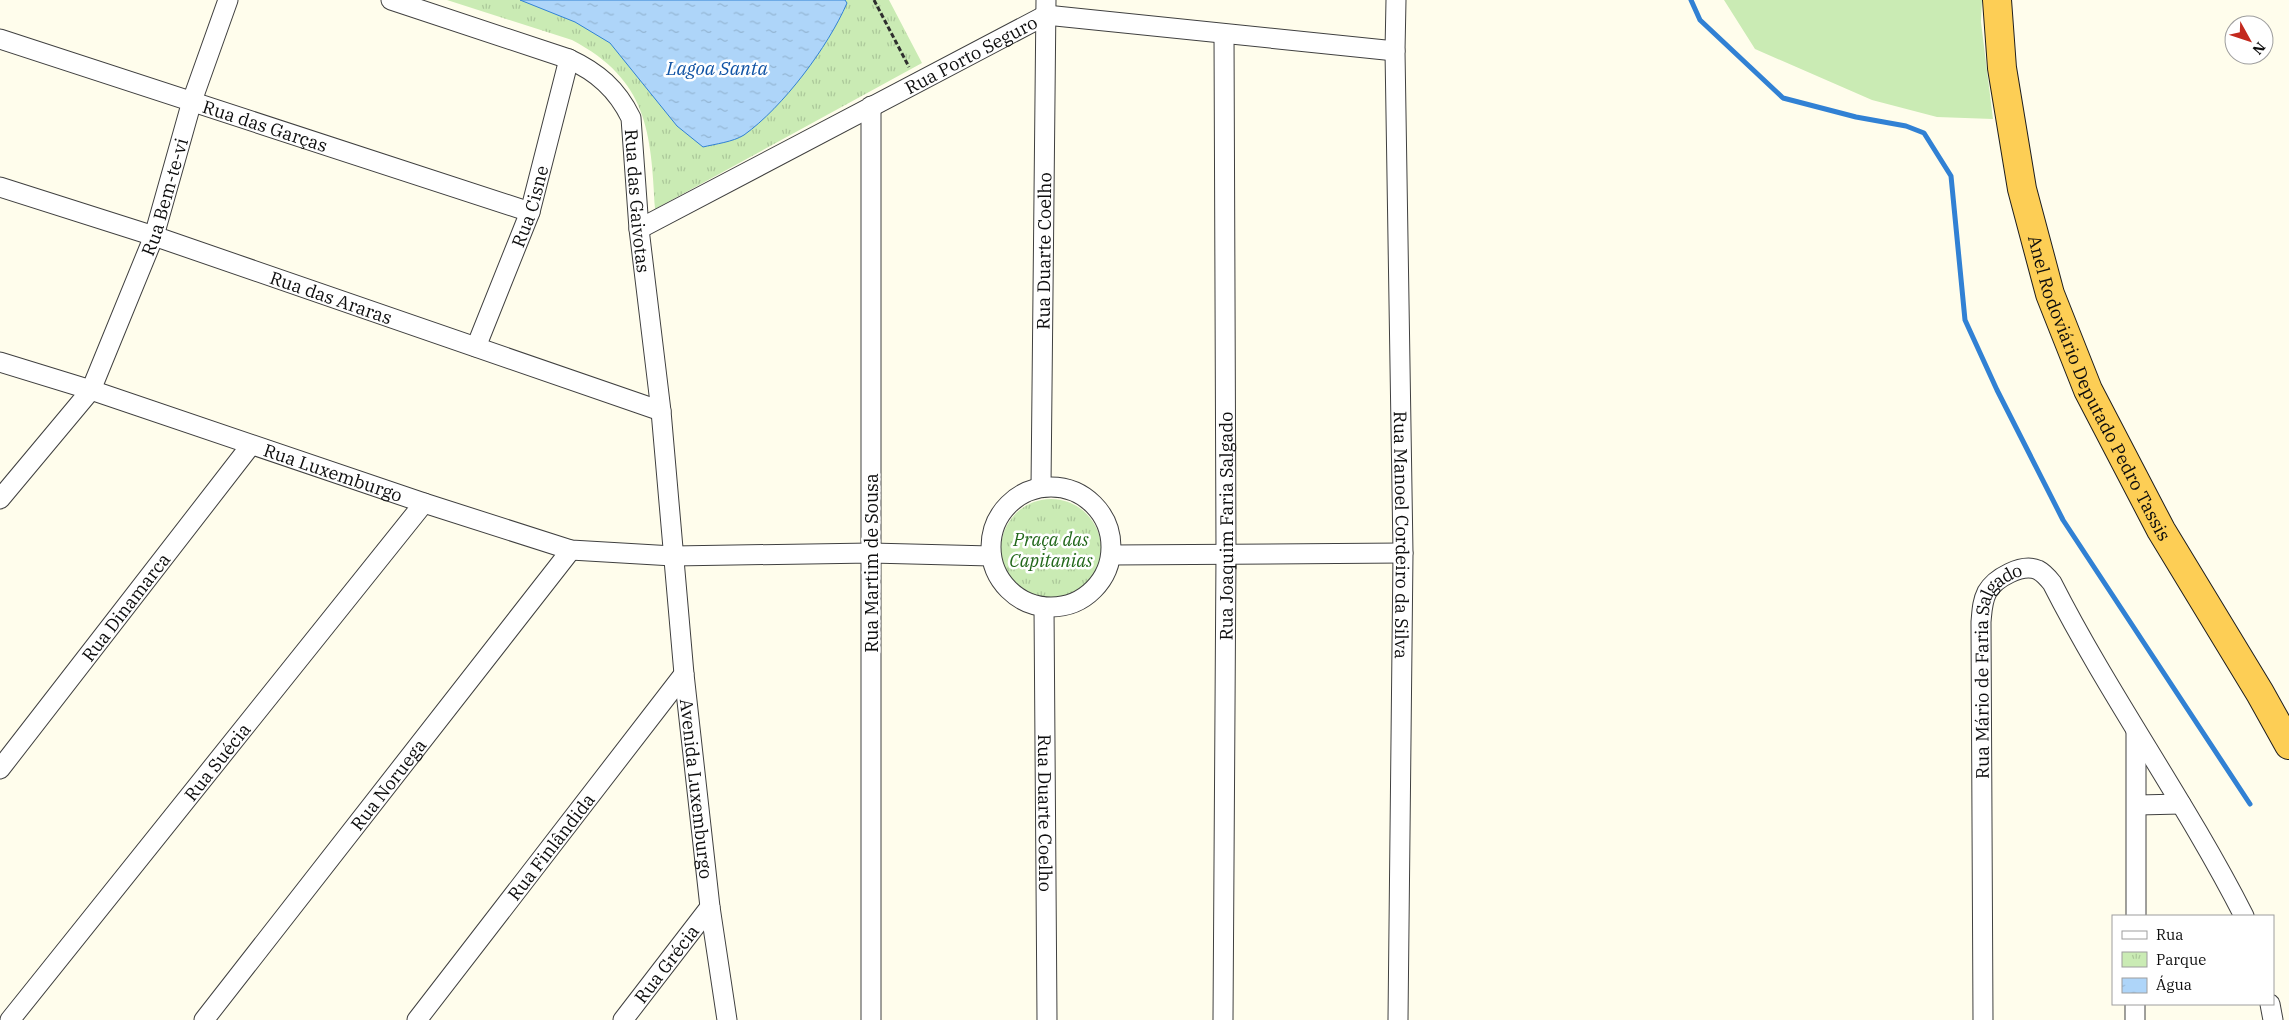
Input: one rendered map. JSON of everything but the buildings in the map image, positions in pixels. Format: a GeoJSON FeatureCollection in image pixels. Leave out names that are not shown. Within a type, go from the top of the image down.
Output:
{"type":"FeatureCollection","features":[{"type":"Feature","properties":{"kind":"highway","name":"Anel Rodoviário Deputado Pedro Tassis"},"geometry":{"type":"LineString","coordinates":[[1997,0],[2002,68],[2022,189],[2050,294],[2088,390],[2161,530],[2260,693],[2289,745]]}},
{"type":"Feature","properties":{"kind":"street","name":"Rua Bem-te-vi"},"geometry":{"type":"LineString","coordinates":[[0,499],[91,390],[154,236],[192,101],[228,0]]}},
{"type":"Feature","properties":{"kind":"street","name":"Rua das Gaivotas"},"geometry":{"type":"LineString","coordinates":[[390,0],[569,59],[587,67],[608,83],[619,96],[631,118],[639,229],[661,411],[673,556]]}},
{"type":"Feature","properties":{"kind":"street","name":"Rua Manoel Cordeiro da Silva"},"geometry":{"type":"LineString","coordinates":[[1396,0],[1395,51],[1403,553],[1398,1020]]}},
{"type":"Feature","properties":{"kind":"street","name":"Rua Porto Seguro"},"geometry":{"type":"LineString","coordinates":[[639,229],[918,83],[1046,8],[1224,34],[1395,51]]}},
{"type":"Feature","properties":{"kind":"street","name":"Rua Duarte Coelho"},"geometry":{"type":"LineString","coordinates":[[1041,487],[1046,8]]}},
{"type":"Feature","properties":{"kind":"street","name":"Rua Joaquim Faria Salgado"},"geometry":{"type":"LineString","coordinates":[[1223,1020],[1226,553],[1224,34]]}},
{"type":"Feature","properties":{"kind":"street","name":"Rua das Garças"},"geometry":{"type":"LineString","coordinates":[[0,39],[530,212]]}},
{"type":"Feature","properties":{"kind":"street","name":"Rua Cisne"},"geometry":{"type":"LineString","coordinates":[[476,347],[530,212],[569,59]]}},
{"type":"Feature","properties":{"kind":"street","name":"Rua Martim de Sousa"},"geometry":{"type":"LineString","coordinates":[[871,106],[871,1020]]}},
{"type":"Feature","properties":{"kind":"street","name":"Rua das Araras"},"geometry":{"type":"LineString","coordinates":[[0,187],[154,236],[661,411]]}},
{"type":"Feature","properties":{"kind":"street","name":"Rua Luxemburgo"},"geometry":{"type":"LineString","coordinates":[[0,362],[91,390],[424,504],[571,550],[673,556],[871,553],[991,556]]}},
{"type":"Feature","properties":{"kind":"street","name":"Rua Dinamarca"},"geometry":{"type":"LineString","coordinates":[[0,769],[250,446]]}},
{"type":"Feature","properties":{"kind":"street"},"geometry":{"type":"LineString","coordinates":[[1041,487],[1064,487],[1085,496],[1102,512],[1111,533],[1112,555],[1104,578],[1089,595],[1067,606],[1044,607],[1025,602],[1009,591],[998,575],[991,556],[993,530],[1007,506],[1028,491],[1041,487]]}},
{"type":"Feature","properties":{"kind":"street","name":"Rua Suécia"},"geometry":{"type":"LineString","coordinates":[[10,1020],[424,504]]}},
{"type":"Feature","properties":{"kind":"street","name":"Rua Noruega"},"geometry":{"type":"LineString","coordinates":[[204,1020],[571,550]]}},
{"type":"Feature","properties":{"kind":"street"},"geometry":{"type":"LineString","coordinates":[[1112,555],[1403,553]]}},
{"type":"Feature","properties":{"kind":"street","name":"Avenida Luxemburgo"},"geometry":{"type":"LineString","coordinates":[[673,556],[710,907],[727,1020]]}},
{"type":"Feature","properties":{"kind":"street","name":"Rua Mário de Faria Salgado"},"geometry":{"type":"LineString","coordinates":[[1983,1020],[1982,602],[1988,590],[1998,580],[2023,568],[2036,569],[2046,575],[2136,730],[2182,804],[2243,915]]}},
{"type":"Feature","properties":{"kind":"street","name":"Rua Duarte Coelho"},"geometry":{"type":"LineString","coordinates":[[1044,607],[1046,1020]]}},
{"type":"Feature","properties":{"kind":"street","name":"Rua Finlândida"},"geometry":{"type":"LineString","coordinates":[[416,1020],[684,674]]}},
{"type":"Feature","properties":{"kind":"street"},"geometry":{"type":"LineString","coordinates":[[2136,730],[2138,805],[2136,915]]}},
{"type":"Feature","properties":{"kind":"street"},"geometry":{"type":"LineString","coordinates":[[2138,805],[2182,804]]}},
{"type":"Feature","properties":{"kind":"street","name":"Rua Grécia"},"geometry":{"type":"LineString","coordinates":[[624,1020],[710,907]]}},
{"type":"Feature","properties":{"kind":"street"},"geometry":{"type":"LineString","coordinates":[[2135,1005],[2135,1020]]}},
{"type":"Feature","properties":{"kind":"street"},"geometry":{"type":"LineString","coordinates":[[2270,1005],[2273,1020]]}},
{"type":"Feature","properties":{"kind":"path"},"geometry":{"type":"LineString","coordinates":[[874,0],[918,83]]}},
{"type":"Feature","properties":{"kind":"green space"},"geometry":{"type":"Polygon","coordinates":[[[447,0],[889,0],[922,63],[655,209],[647,132],[631,91],[616,72],[597,56],[572,40],[447,0]]]}},
{"type":"Feature","properties":{"kind":"green space"},"geometry":{"type":"Polygon","coordinates":[[[1724,0],[1982,0],[1981,22],[1993,119],[1937,117],[1872,100],[1755,49],[1724,0]]]}},
{"type":"Feature","properties":{"kind":"green space","name":"Praça das Capitanias"},"geometry":{"type":"Polygon","coordinates":[[[1051,499],[1070,503],[1086,514],[1097,530],[1101,549],[1097,568],[1086,584],[1070,595],[1051,599],[1032,595],[1016,584],[1005,568],[1001,549],[1005,530],[1016,514],[1032,503],[1051,499]]]}},
{"type":"Feature","properties":{"kind":"water","name":"Lagoa Santa"},"geometry":{"type":"Polygon","coordinates":[[[520,0],[845,0],[847,3],[839,20],[816,57],[789,93],[774,109],[744,135],[729,141],[703,147],[677,126],[610,43],[575,22],[520,0]]]}},
{"type":"Feature","properties":{"kind":"waterway"},"geometry":{"type":"LineString","coordinates":[[1691,0],[1700,20],[1783,98],[1856,117],[1906,126],[1924,133],[1951,176],[1965,320],[1997,390],[2063,520],[2250,804]]}}]}
